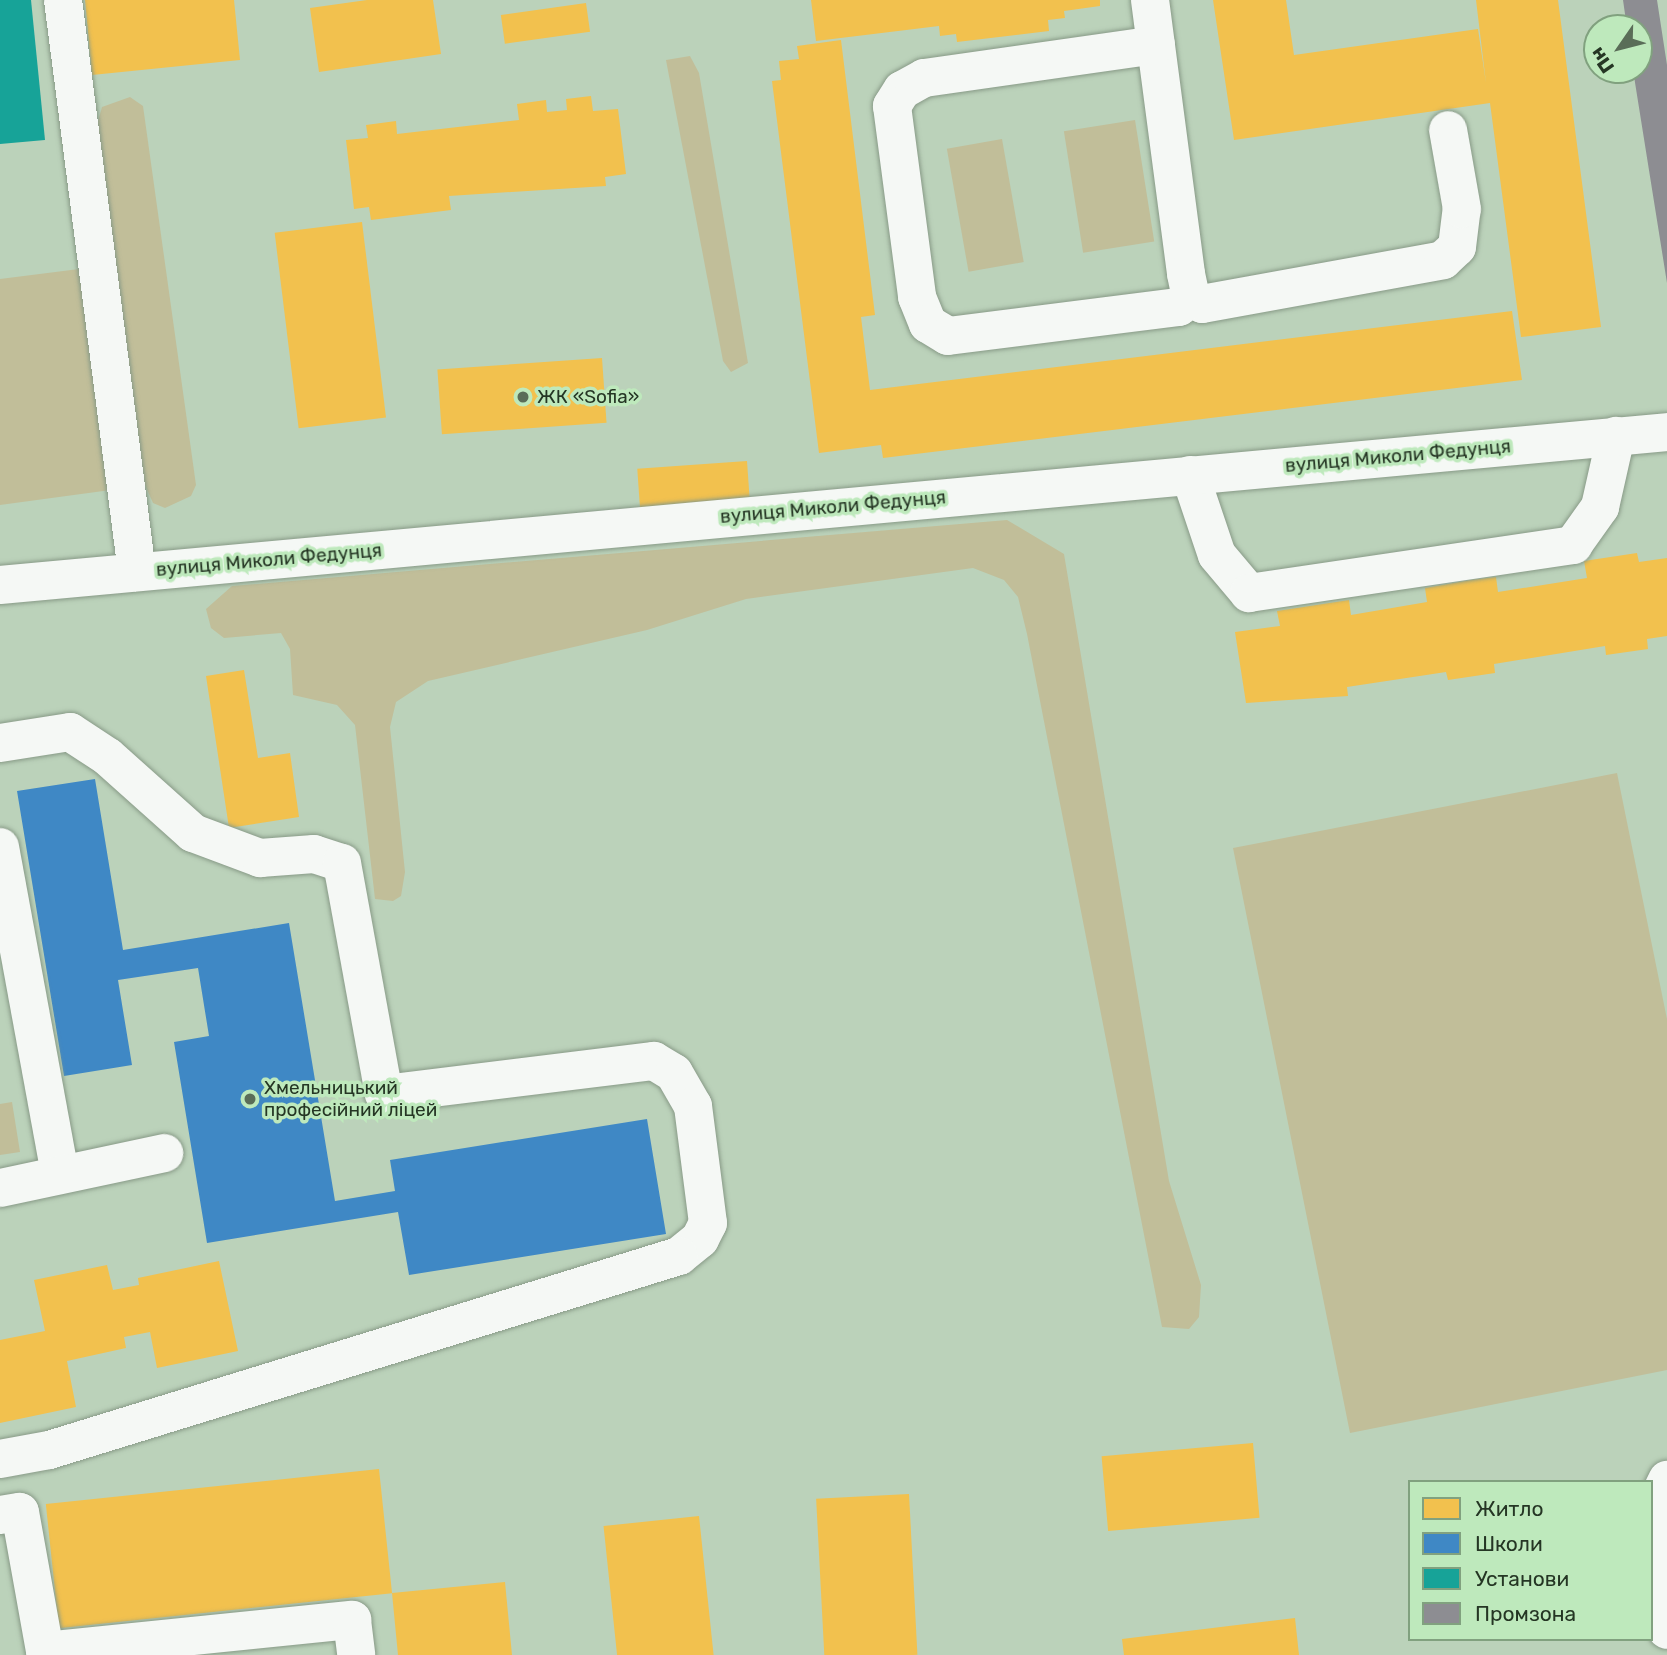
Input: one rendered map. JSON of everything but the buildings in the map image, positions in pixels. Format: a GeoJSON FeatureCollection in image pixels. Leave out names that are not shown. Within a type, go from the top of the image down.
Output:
{"type":"FeatureCollection","features":[{"type":"Feature","properties":{"kind":"street"},"geometry":{"type":"LineString","coordinates":[[64,0],[136,572]]}},
{"type":"Feature","properties":{"kind":"street"},"geometry":{"type":"LineString","coordinates":[[1150,0],[1191,303]]}},
{"type":"Feature","properties":{"kind":"street"},"geometry":{"type":"LineString","coordinates":[[1156,45],[924,78],[902,90],[892,106],[917,297],[928,324],[948,336],[1191,303],[1443,260],[1457,247],[1461,209],[1448,130]]}},
{"type":"Feature","properties":{"kind":"street","name":"вулиця Миколи Федунця"},"geometry":{"type":"LineString","coordinates":[[0,585],[1667,432]]}},
{"type":"Feature","properties":{"kind":"street"},"geometry":{"type":"LineString","coordinates":[[1190,475],[1217,555],[1249,593],[1573,545],[1600,507],[1616,436]]}},
{"type":"Feature","properties":{"kind":"street"},"geometry":{"type":"LineString","coordinates":[[0,743],[70,732],[108,757],[193,833],[260,858],[314,854],[342,863],[384,1094],[654,1061],[674,1073],[693,1106],[708,1223],[700,1239],[679,1256],[49,1450],[0,1459]]}},
{"type":"Feature","properties":{"kind":"street"},"geometry":{"type":"LineString","coordinates":[[0,847],[60,1175]]}},
{"type":"Feature","properties":{"kind":"street"},"geometry":{"type":"LineString","coordinates":[[0,1188],[164,1153]]}},
{"type":"Feature","properties":{"kind":"street"},"geometry":{"type":"LineString","coordinates":[[1653,1509],[1667,1480]]}},
{"type":"Feature","properties":{"kind":"street"},"geometry":{"type":"LineString","coordinates":[[0,1515],[20,1512],[46,1651],[352,1620],[356,1655]]}},
{"type":"Feature","properties":{"kind":"street"},"geometry":{"type":"LineString","coordinates":[[1653,1541],[1667,1630]]}},
{"type":"Feature","properties":{"kind":"shaded area"},"geometry":{"type":"Polygon","coordinates":[[[690,56],[699,73],[748,363],[731,372],[723,361],[666,60],[690,56]]]}},
{"type":"Feature","properties":{"kind":"shaded area"},"geometry":{"type":"Polygon","coordinates":[[[130,97],[143,106],[196,485],[191,496],[165,508],[153,503],[145,485],[97,125],[102,107],[130,97]]]}},
{"type":"Feature","properties":{"kind":"shaded area"},"geometry":{"type":"Polygon","coordinates":[[[1135,120],[1154,241],[1083,253],[1064,131],[1135,120]]]}},
{"type":"Feature","properties":{"kind":"shaded area"},"geometry":{"type":"Polygon","coordinates":[[[1002,139],[1024,262],[969,272],[947,149],[1002,139]]]}},
{"type":"Feature","properties":{"kind":"shaded area"},"geometry":{"type":"Polygon","coordinates":[[[87,268],[118,489],[0,505],[0,279],[87,268]]]}},
{"type":"Feature","properties":{"kind":"shaded area"},"geometry":{"type":"Polygon","coordinates":[[[1007,520],[1064,554],[1169,1181],[1201,1285],[1199,1317],[1189,1329],[1162,1327],[1027,634],[1018,597],[1004,580],[973,568],[746,599],[647,630],[428,681],[396,702],[390,727],[405,872],[401,896],[393,901],[375,899],[355,725],[337,705],[293,695],[290,649],[281,633],[224,638],[211,628],[206,609],[232,586],[1007,520]]]}},
{"type":"Feature","properties":{"kind":"shaded area"},"geometry":{"type":"Polygon","coordinates":[[[1617,773],[1667,1019],[1667,1370],[1350,1433],[1233,848],[1617,773]]]}},
{"type":"Feature","properties":{"kind":"shaded area"},"geometry":{"type":"Polygon","coordinates":[[[12,1102],[20,1152],[0,1155],[0,1104],[12,1102]]]}},
{"type":"Feature","properties":{"kind":"place","name":"ЖК «Sofia»"},"geometry":{"type":"Point","coordinates":[523,397]}},
{"type":"Feature","properties":{"kind":"place","name":"Хмельницький професійний ліцей"},"geometry":{"type":"Point","coordinates":[250,1099]}}]}
